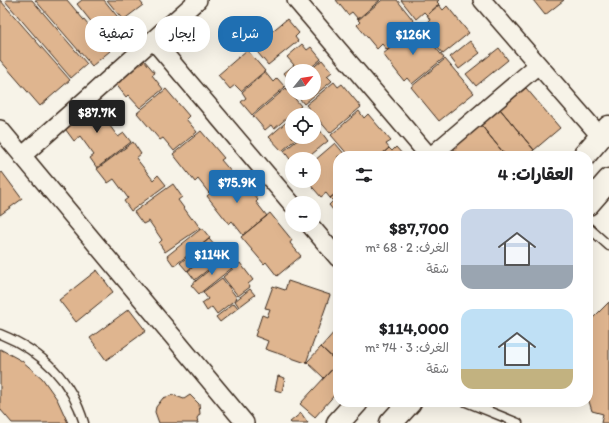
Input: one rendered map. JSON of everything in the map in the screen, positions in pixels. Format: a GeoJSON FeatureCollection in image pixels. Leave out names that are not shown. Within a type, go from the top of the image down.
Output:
{"type":"FeatureCollection","features":[{"type":"Feature","properties":{"kind":"main road"},"geometry":{"type":"LineString","coordinates":[[588,151],[605,132]]}},
{"type":"Feature","properties":{"kind":"main road"},"geometry":{"type":"LineString","coordinates":[[593,198],[609,180]]}},
{"type":"Feature","properties":{"kind":"main road"},"geometry":{"type":"LineString","coordinates":[[338,423],[352,407]]}},
{"type":"Feature","properties":{"kind":"main road"},"geometry":{"type":"LineString","coordinates":[[391,423],[405,407]]}},
{"type":"Feature","properties":{"kind":"street"},"geometry":{"type":"LineString","coordinates":[[22,156],[198,0]]}},
{"type":"Feature","properties":{"kind":"street"},"geometry":{"type":"LineString","coordinates":[[296,0],[426,151]]}},
{"type":"Feature","properties":{"kind":"street"},"geometry":{"type":"LineString","coordinates":[[482,0],[538,65],[605,132]]}},
{"type":"Feature","properties":{"kind":"street"},"geometry":{"type":"LineString","coordinates":[[153,40],[285,196]]}},
{"type":"Feature","properties":{"kind":"street"},"geometry":{"type":"LineString","coordinates":[[436,151],[538,65]]}},
{"type":"Feature","properties":{"kind":"street"},"geometry":{"type":"LineString","coordinates":[[0,129],[245,423]]}},
{"type":"Feature","properties":{"kind":"street"},"geometry":{"type":"LineString","coordinates":[[316,232],[333,252]]}},
{"type":"Feature","properties":{"kind":"lane"},"geometry":{"type":"LineString","coordinates":[[593,232],[609,246]]}},
{"type":"Feature","properties":{"kind":"lane"},"geometry":{"type":"LineString","coordinates":[[0,334],[30,348],[55,370],[74,397],[84,423]]}},
{"type":"Feature","properties":{"kind":"lane"},"geometry":{"type":"LineString","coordinates":[[478,407],[518,423]]}},
{"type":"Feature","properties":{"kind":"building"},"geometry":{"type":"Polygon","coordinates":[[[0,0],[70,80],[40,106],[0,60],[0,0]]]}},
{"type":"Feature","properties":{"kind":"building"},"geometry":{"type":"Polygon","coordinates":[[[32,0],[87,64],[71,78],[5,1],[32,0]]]}},
{"type":"Feature","properties":{"kind":"building"},"geometry":{"type":"Polygon","coordinates":[[[35,0],[67,0],[85,21],[85,52],[109,52],[92,66],[35,0]]]}},
{"type":"Feature","properties":{"kind":"building"},"geometry":{"type":"Polygon","coordinates":[[[82,0],[104,0],[117,16],[87,16],[77,4],[82,0]]]}},
{"type":"Feature","properties":{"kind":"building"},"geometry":{"type":"Polygon","coordinates":[[[107,0],[139,0],[143,5],[128,16],[120,16],[107,0]]]}},
{"type":"Feature","properties":{"kind":"building"},"geometry":{"type":"Polygon","coordinates":[[[336,0],[380,0],[358,19],[352,12],[348,15],[336,0]]]}},
{"type":"Feature","properties":{"kind":"building"},"geometry":{"type":"Polygon","coordinates":[[[382,0],[397,0],[417,25],[387,50],[382,44],[377,49],[357,25],[360,22],[358,20],[382,0]]]}},
{"type":"Feature","properties":{"kind":"building"},"geometry":{"type":"Polygon","coordinates":[[[401,0],[439,0],[437,2],[439,4],[427,15],[424,12],[416,19],[401,0]]]}},
{"type":"Feature","properties":{"kind":"building"},"geometry":{"type":"Polygon","coordinates":[[[533,0],[564,0],[545,15],[533,0]]]}},
{"type":"Feature","properties":{"kind":"building"},"geometry":{"type":"Polygon","coordinates":[[[439,5],[443,10],[447,6],[469,33],[443,54],[421,28],[430,20],[427,15],[439,5]]]}},
{"type":"Feature","properties":{"kind":"building"},"geometry":{"type":"Polygon","coordinates":[[[287,19],[299,33],[295,37],[298,41],[268,65],[257,52],[273,52],[273,31],[287,19]]]}},
{"type":"Feature","properties":{"kind":"building"},"geometry":{"type":"Polygon","coordinates":[[[418,26],[444,58],[412,84],[407,78],[404,81],[383,54],[418,26]]]}},
{"type":"Feature","properties":{"kind":"building"},"geometry":{"type":"Polygon","coordinates":[[[470,41],[480,53],[459,69],[450,57],[470,41]]]}},
{"type":"Feature","properties":{"kind":"building"},"geometry":{"type":"Polygon","coordinates":[[[302,44],[307,50],[311,47],[321,59],[315,64],[293,64],[287,57],[302,44]]]}},
{"type":"Feature","properties":{"kind":"building"},"geometry":{"type":"Polygon","coordinates":[[[499,48],[508,60],[476,86],[466,74],[499,48]]]}},
{"type":"Feature","properties":{"kind":"building"},"geometry":{"type":"Polygon","coordinates":[[[245,52],[249,52],[265,71],[241,91],[235,85],[230,89],[218,75],[245,52]]]}},
{"type":"Feature","properties":{"kind":"building"},"geometry":{"type":"Polygon","coordinates":[[[445,59],[474,93],[439,121],[411,87],[445,59]]]}},
{"type":"Feature","properties":{"kind":"building"},"geometry":{"type":"Polygon","coordinates":[[[144,60],[155,73],[152,75],[163,89],[140,108],[128,95],[126,97],[115,83],[144,60]]]}},
{"type":"Feature","properties":{"kind":"building"},"geometry":{"type":"Polygon","coordinates":[[[322,60],[332,72],[327,76],[332,81],[321,90],[321,64],[317,64],[322,60]]]}},
{"type":"Feature","properties":{"kind":"building"},"geometry":{"type":"Polygon","coordinates":[[[265,72],[273,82],[277,78],[285,87],[252,115],[241,102],[246,98],[242,92],[265,72]]]}},
{"type":"Feature","properties":{"kind":"building"},"geometry":{"type":"Polygon","coordinates":[[[334,82],[338,87],[342,84],[361,107],[330,133],[321,122],[321,108],[309,108],[306,105],[312,100],[321,100],[321,93],[334,82]]]}},
{"type":"Feature","properties":{"kind":"building"},"geometry":{"type":"Polygon","coordinates":[[[526,88],[560,128],[534,150],[500,109],[526,88]]]}},
{"type":"Feature","properties":{"kind":"building"},"geometry":{"type":"Polygon","coordinates":[[[166,89],[189,116],[186,119],[197,132],[174,151],[163,138],[160,140],[137,113],[166,89]]]}},
{"type":"Feature","properties":{"kind":"building"},"geometry":{"type":"Polygon","coordinates":[[[285,89],[285,100],[296,100],[301,106],[299,108],[285,108],[285,120],[274,129],[271,125],[265,130],[253,116],[285,89]]]}},
{"type":"Feature","properties":{"kind":"building"},"geometry":{"type":"Polygon","coordinates":[[[98,100],[107,111],[102,115],[118,137],[124,133],[131,142],[97,168],[90,158],[94,155],[80,136],[74,141],[63,126],[98,100]]]}},
{"type":"Feature","properties":{"kind":"building"},"geometry":{"type":"Polygon","coordinates":[[[301,100],[309,100],[304,104],[301,100]]]}},
{"type":"Feature","properties":{"kind":"building"},"geometry":{"type":"Polygon","coordinates":[[[500,109],[534,150],[502,151],[481,125],[500,109]]]}},
{"type":"Feature","properties":{"kind":"building"},"geometry":{"type":"Polygon","coordinates":[[[359,111],[364,118],[368,114],[391,141],[386,144],[389,148],[386,151],[345,151],[331,135],[359,111]]]}},
{"type":"Feature","properties":{"kind":"building"},"geometry":{"type":"Polygon","coordinates":[[[285,123],[285,144],[290,144],[282,151],[269,137],[285,123]]]}},
{"type":"Feature","properties":{"kind":"building"},"geometry":{"type":"Polygon","coordinates":[[[481,125],[502,151],[455,151],[453,148],[481,125]]]}},
{"type":"Feature","properties":{"kind":"building"},"geometry":{"type":"Polygon","coordinates":[[[201,131],[224,158],[221,160],[233,174],[209,193],[198,179],[195,182],[173,154],[201,131]]]}},
{"type":"Feature","properties":{"kind":"building"},"geometry":{"type":"Polygon","coordinates":[[[321,132],[328,141],[315,152],[285,152],[284,151],[292,144],[321,144],[321,132]]]}},
{"type":"Feature","properties":{"kind":"building"},"geometry":{"type":"Polygon","coordinates":[[[133,142],[141,154],[136,158],[153,180],[158,175],[166,185],[131,211],[124,201],[128,198],[114,179],[108,183],[97,169],[133,142]]]}},
{"type":"Feature","properties":{"kind":"building"},"geometry":{"type":"Polygon","coordinates":[[[335,143],[342,151],[333,151],[333,196],[330,198],[326,193],[321,197],[313,188],[321,188],[321,155],[335,143]]]}},
{"type":"Feature","properties":{"kind":"building"},"geometry":{"type":"Polygon","coordinates":[[[396,147],[400,151],[392,151],[396,147]]]}},
{"type":"Feature","properties":{"kind":"building"},"geometry":{"type":"Polygon","coordinates":[[[2,172],[22,199],[0,215],[0,174],[2,172]]]}},
{"type":"Feature","properties":{"kind":"building"},"geometry":{"type":"Polygon","coordinates":[[[236,172],[258,200],[256,202],[267,216],[243,235],[232,221],[229,224],[207,196],[236,172]]]}},
{"type":"Feature","properties":{"kind":"building"},"geometry":{"type":"Polygon","coordinates":[[[173,184],[182,197],[178,200],[200,228],[165,252],[159,243],[162,240],[149,221],[143,224],[134,212],[173,184]]]}},
{"type":"Feature","properties":{"kind":"building"},"geometry":{"type":"Polygon","coordinates":[[[333,201],[333,210],[329,205],[333,201]]]}},
{"type":"Feature","properties":{"kind":"building"},"geometry":{"type":"Polygon","coordinates":[[[270,213],[292,240],[290,243],[301,256],[277,276],[266,262],[264,264],[241,237],[270,213]]]}},
{"type":"Feature","properties":{"kind":"building"},"geometry":{"type":"Polygon","coordinates":[[[202,228],[210,238],[174,266],[167,256],[202,228]]]}},
{"type":"Feature","properties":{"kind":"building"},"geometry":{"type":"Polygon","coordinates":[[[209,239],[216,247],[187,271],[180,263],[209,239]]]}},
{"type":"Feature","properties":{"kind":"building"},"geometry":{"type":"Polygon","coordinates":[[[217,248],[224,257],[195,280],[188,271],[217,248]]]}},
{"type":"Feature","properties":{"kind":"building"},"geometry":{"type":"Polygon","coordinates":[[[224,258],[232,268],[199,294],[191,285],[224,258]]]}},
{"type":"Feature","properties":{"kind":"building"},"geometry":{"type":"Polygon","coordinates":[[[240,263],[253,280],[248,284],[250,287],[238,296],[223,277],[240,263]]]}},
{"type":"Feature","properties":{"kind":"building"},"geometry":{"type":"Polygon","coordinates":[[[97,270],[113,292],[76,322],[59,300],[97,270]]]}},
{"type":"Feature","properties":{"kind":"building"},"geometry":{"type":"Polygon","coordinates":[[[222,278],[237,298],[217,314],[212,307],[207,311],[202,303],[208,299],[203,292],[222,278]]]}},
{"type":"Feature","properties":{"kind":"building"},"geometry":{"type":"Polygon","coordinates":[[[288,281],[330,295],[306,363],[265,349],[268,341],[255,336],[262,315],[267,317],[270,309],[265,308],[273,286],[285,290],[288,281]]]}},
{"type":"Feature","properties":{"kind":"building"},"geometry":{"type":"Polygon","coordinates":[[[250,289],[255,295],[239,307],[235,301],[250,289]]]}},
{"type":"Feature","properties":{"kind":"building"},"geometry":{"type":"Polygon","coordinates":[[[609,302],[609,423],[601,423],[603,414],[592,411],[591,407],[593,407],[593,318],[609,302]]]}},
{"type":"Feature","properties":{"kind":"building"},"geometry":{"type":"Polygon","coordinates":[[[234,303],[238,308],[220,322],[216,317],[234,303]]]}},
{"type":"Feature","properties":{"kind":"building"},"geometry":{"type":"Polygon","coordinates":[[[129,309],[146,331],[106,360],[90,338],[129,309]]]}},
{"type":"Feature","properties":{"kind":"building"},"geometry":{"type":"Polygon","coordinates":[[[333,333],[333,358],[321,347],[333,333]]]}},
{"type":"Feature","properties":{"kind":"building"},"geometry":{"type":"Polygon","coordinates":[[[321,347],[333,358],[333,368],[324,378],[307,362],[321,347]]]}},
{"type":"Feature","properties":{"kind":"building"},"geometry":{"type":"Polygon","coordinates":[[[0,349],[22,361],[42,378],[57,399],[68,423],[12,423],[0,409],[0,349]]]}},
{"type":"Feature","properties":{"kind":"building"},"geometry":{"type":"Polygon","coordinates":[[[333,368],[333,397],[315,417],[300,404],[333,368]]]}},
{"type":"Feature","properties":{"kind":"building"},"geometry":{"type":"Polygon","coordinates":[[[278,376],[285,378],[282,392],[275,390],[278,376]]]}},
{"type":"Feature","properties":{"kind":"building"},"geometry":{"type":"Polygon","coordinates":[[[173,395],[184,399],[190,395],[199,404],[200,414],[197,418],[198,423],[159,423],[155,412],[156,407],[163,398],[173,395]]]}},
{"type":"Feature","properties":{"kind":"building"},"geometry":{"type":"Polygon","coordinates":[[[301,413],[308,423],[290,422],[301,413]]]}}]}
